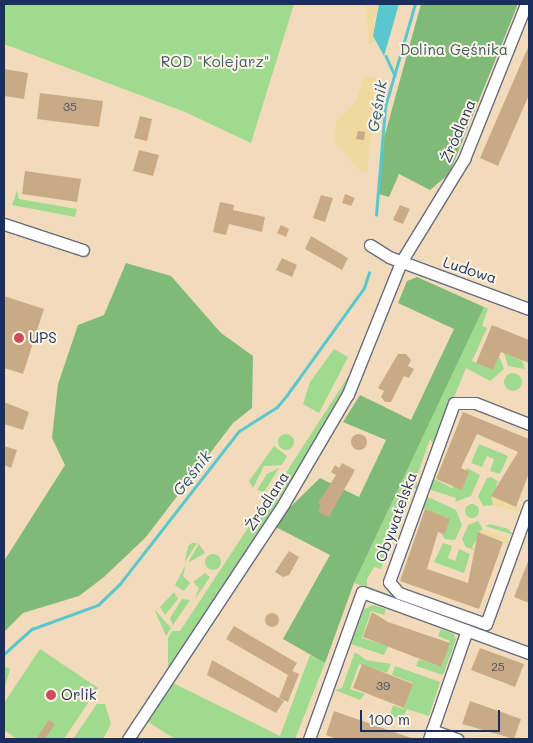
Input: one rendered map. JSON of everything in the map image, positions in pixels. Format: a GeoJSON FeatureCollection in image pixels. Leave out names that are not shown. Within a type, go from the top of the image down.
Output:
{"type":"FeatureCollection","features":[{"type":"Feature","properties":{"kind":"street","name":"Źródlana"},"geometry":{"type":"LineString","coordinates":[[128,739],[308,465],[360,370],[401,262],[454,180],[526,4]]}},
{"type":"Feature","properties":{"kind":"street"},"geometry":{"type":"LineString","coordinates":[[4,224],[83,250]]}},
{"type":"Feature","properties":{"kind":"street"},"geometry":{"type":"LineString","coordinates":[[370,245],[401,262]]}},
{"type":"Feature","properties":{"kind":"street","name":"Ludowa"},"geometry":{"type":"LineString","coordinates":[[401,262],[529,309]]}},
{"type":"Feature","properties":{"kind":"street","name":"Obywatelska"},"geometry":{"type":"LineString","coordinates":[[529,424],[475,403],[454,404],[389,582],[399,593],[486,624],[529,506]]}},
{"type":"Feature","properties":{"kind":"street"},"geometry":{"type":"LineString","coordinates":[[309,739],[362,592],[529,653]]}},
{"type":"Feature","properties":{"kind":"street"},"geometry":{"type":"LineString","coordinates":[[457,739],[430,735],[467,630]]}},
{"type":"Feature","properties":{"kind":"green space","name":"ROD \"Kolejarz\""},"geometry":{"type":"Polygon","coordinates":[[[4,4],[294,4],[251,143],[185,112],[4,44],[4,4]]]}},
{"type":"Feature","properties":{"kind":"green space","name":"Dolina Gęśnika"},"geometry":{"type":"Polygon","coordinates":[[[421,4],[518,4],[449,174],[430,190],[399,174],[389,197],[379,194],[384,138],[421,4]]]}},
{"type":"Feature","properties":{"kind":"green space"},"geometry":{"type":"Polygon","coordinates":[[[17,190],[19,199],[77,209],[75,217],[12,205],[17,190]]]}},
{"type":"Feature","properties":{"kind":"green space"},"geometry":{"type":"Polygon","coordinates":[[[126,263],[171,276],[221,333],[253,356],[252,408],[233,423],[146,537],[104,577],[79,596],[23,613],[4,632],[4,561],[65,465],[52,438],[58,384],[78,325],[104,315],[126,263]]]}},
{"type":"Feature","properties":{"kind":"green space"},"geometry":{"type":"Polygon","coordinates":[[[389,276],[390,278],[345,392],[280,497],[273,493],[353,369],[389,276]]]}},
{"type":"Feature","properties":{"kind":"green space"},"geometry":{"type":"Polygon","coordinates":[[[417,277],[484,307],[354,583],[325,663],[283,639],[330,555],[272,525],[320,478],[359,497],[386,440],[343,422],[360,395],[411,420],[454,329],[398,303],[407,281],[417,277]]]}},
{"type":"Feature","properties":{"kind":"green space"},"geometry":{"type":"Polygon","coordinates":[[[484,307],[488,308],[482,326],[487,328],[472,361],[493,370],[499,356],[504,369],[490,381],[466,368],[434,446],[430,439],[416,479],[418,490],[411,486],[381,569],[374,567],[367,579],[367,586],[477,627],[354,583],[484,307]]]}},
{"type":"Feature","properties":{"kind":"green space"},"geometry":{"type":"Polygon","coordinates":[[[334,349],[348,357],[319,413],[303,404],[310,382],[334,349]]]}},
{"type":"Feature","properties":{"kind":"green space"},"geometry":{"type":"Polygon","coordinates":[[[504,353],[522,361],[525,369],[508,366],[504,353]]]}},
{"type":"Feature","properties":{"kind":"green space"},"geometry":{"type":"Polygon","coordinates":[[[513,373],[519,376],[522,382],[519,388],[513,391],[507,388],[504,382],[507,376],[513,373]]]}},
{"type":"Feature","properties":{"kind":"green space"},"geometry":{"type":"Polygon","coordinates":[[[286,434],[294,442],[286,450],[278,442],[286,434]]]}},
{"type":"Feature","properties":{"kind":"green space"},"geometry":{"type":"Polygon","coordinates":[[[479,444],[508,456],[500,474],[490,471],[494,459],[487,456],[482,467],[471,463],[479,444]]]}},
{"type":"Feature","properties":{"kind":"green space"},"geometry":{"type":"Polygon","coordinates":[[[274,446],[287,456],[282,465],[264,466],[253,488],[249,481],[274,446]]]}},
{"type":"Feature","properties":{"kind":"green space"},"geometry":{"type":"Polygon","coordinates":[[[279,468],[264,492],[257,490],[267,474],[279,468]]]}},
{"type":"Feature","properties":{"kind":"green space"},"geometry":{"type":"Polygon","coordinates":[[[467,468],[480,475],[471,496],[455,502],[456,498],[428,489],[430,477],[452,488],[467,468]]]}},
{"type":"Feature","properties":{"kind":"green space"},"geometry":{"type":"Polygon","coordinates":[[[491,477],[502,484],[497,482],[493,505],[483,506],[478,496],[487,478],[491,477]]]}},
{"type":"Feature","properties":{"kind":"green space"},"geometry":{"type":"Polygon","coordinates":[[[269,496],[280,501],[168,671],[168,638],[172,631],[180,631],[269,496]]]}},
{"type":"Feature","properties":{"kind":"green space"},"geometry":{"type":"Polygon","coordinates":[[[428,497],[456,510],[462,525],[455,540],[445,539],[440,532],[445,533],[450,519],[419,507],[428,497]]]}},
{"type":"Feature","properties":{"kind":"green space"},"geometry":{"type":"Polygon","coordinates":[[[472,504],[477,506],[479,511],[477,516],[472,518],[467,516],[465,511],[467,506],[472,504]]]}},
{"type":"Feature","properties":{"kind":"green space"},"geometry":{"type":"Polygon","coordinates":[[[478,521],[483,529],[472,547],[475,550],[466,547],[462,539],[468,525],[478,521]]]}},
{"type":"Feature","properties":{"kind":"green space"},"geometry":{"type":"Polygon","coordinates":[[[490,524],[508,529],[514,535],[485,526],[490,524]]]}},
{"type":"Feature","properties":{"kind":"green space"},"geometry":{"type":"Polygon","coordinates":[[[192,543],[197,543],[185,562],[188,546],[192,543]]]}},
{"type":"Feature","properties":{"kind":"green space"},"geometry":{"type":"Polygon","coordinates":[[[443,543],[452,546],[448,558],[455,561],[459,549],[470,554],[464,573],[434,562],[443,543]]]}},
{"type":"Feature","properties":{"kind":"green space"},"geometry":{"type":"Polygon","coordinates":[[[199,544],[205,553],[188,563],[191,557],[199,544]]]}},
{"type":"Feature","properties":{"kind":"green space"},"geometry":{"type":"Polygon","coordinates":[[[213,554],[219,556],[221,562],[219,568],[213,570],[207,568],[205,562],[207,556],[213,554]]]}},
{"type":"Feature","properties":{"kind":"green space"},"geometry":{"type":"Polygon","coordinates":[[[186,564],[183,576],[190,583],[184,591],[175,585],[186,564]]]}},
{"type":"Feature","properties":{"kind":"green space"},"geometry":{"type":"Polygon","coordinates":[[[205,573],[210,577],[195,599],[199,588],[193,582],[205,573]]]}},
{"type":"Feature","properties":{"kind":"green space"},"geometry":{"type":"Polygon","coordinates":[[[174,592],[178,599],[165,615],[160,607],[174,592]]]}},
{"type":"Feature","properties":{"kind":"green space"},"geometry":{"type":"Polygon","coordinates":[[[182,599],[190,600],[173,625],[170,618],[182,599]]]}},
{"type":"Feature","properties":{"kind":"green space"},"geometry":{"type":"Polygon","coordinates":[[[373,605],[386,609],[384,615],[371,611],[362,638],[388,646],[384,655],[351,644],[364,609],[373,605]]]}},
{"type":"Feature","properties":{"kind":"green space"},"geometry":{"type":"Polygon","coordinates":[[[155,611],[171,628],[166,636],[155,611]]]}},
{"type":"Feature","properties":{"kind":"green space"},"geometry":{"type":"Polygon","coordinates":[[[441,629],[454,634],[456,640],[443,675],[416,666],[419,659],[441,667],[450,641],[438,636],[441,629]]]}},
{"type":"Feature","properties":{"kind":"green space","name":"Orlik"},"geometry":{"type":"Polygon","coordinates":[[[40,649],[98,688],[64,739],[17,739],[4,730],[4,703],[40,649]]]}},
{"type":"Feature","properties":{"kind":"green space"},"geometry":{"type":"Polygon","coordinates":[[[355,652],[366,660],[391,664],[387,673],[359,664],[350,689],[365,694],[360,700],[335,690],[342,688],[355,652]]]}},
{"type":"Feature","properties":{"kind":"green space"},"geometry":{"type":"Polygon","coordinates":[[[310,655],[325,663],[295,739],[175,739],[148,722],[173,683],[280,736],[310,655]]]}},
{"type":"Feature","properties":{"kind":"green space"},"geometry":{"type":"Polygon","coordinates":[[[4,666],[10,669],[4,691],[4,666]]]}},
{"type":"Feature","properties":{"kind":"green space"},"geometry":{"type":"Polygon","coordinates":[[[395,666],[440,682],[429,716],[407,709],[402,720],[390,715],[393,705],[404,709],[413,683],[392,675],[395,666]]]}},
{"type":"Feature","properties":{"kind":"green space"},"geometry":{"type":"Polygon","coordinates":[[[97,704],[105,704],[111,724],[103,739],[73,739],[97,704]]]}},
{"type":"Feature","properties":{"kind":"sand"},"geometry":{"type":"Polygon","coordinates":[[[366,4],[379,4],[374,17],[374,42],[369,45],[366,4]]]}},
{"type":"Feature","properties":{"kind":"sand"},"geometry":{"type":"Polygon","coordinates":[[[364,76],[377,78],[367,173],[356,168],[334,139],[337,120],[356,101],[364,76]]]}},
{"type":"Feature","properties":{"kind":"sand"},"geometry":{"type":"Polygon","coordinates":[[[491,496],[523,510],[522,513],[493,505],[491,496]]]}},
{"type":"Feature","properties":{"kind":"sand"},"geometry":{"type":"Polygon","coordinates":[[[483,529],[507,538],[510,544],[478,532],[483,529]]]}},
{"type":"Feature","properties":{"kind":"water"},"geometry":{"type":"Polygon","coordinates":[[[379,4],[399,4],[384,56],[373,36],[379,4]]]}},
{"type":"Feature","properties":{"kind":"building"},"geometry":{"type":"Polygon","coordinates":[[[529,45],[529,95],[498,166],[480,158],[529,45]]]}},
{"type":"Feature","properties":{"kind":"building"},"geometry":{"type":"Polygon","coordinates":[[[4,69],[28,73],[24,99],[4,96],[4,69]]]}},
{"type":"Feature","properties":{"kind":"building"},"geometry":{"type":"Polygon","coordinates":[[[40,93],[103,101],[99,127],[37,119],[40,93]]]}},
{"type":"Feature","properties":{"kind":"building"},"geometry":{"type":"Polygon","coordinates":[[[140,116],[152,119],[147,141],[134,138],[140,116]]]}},
{"type":"Feature","properties":{"kind":"building"},"geometry":{"type":"Polygon","coordinates":[[[358,131],[365,132],[364,140],[356,139],[358,131]]]}},
{"type":"Feature","properties":{"kind":"building"},"geometry":{"type":"Polygon","coordinates":[[[139,150],[159,155],[153,176],[133,171],[139,150]]]}},
{"type":"Feature","properties":{"kind":"building"},"geometry":{"type":"Polygon","coordinates":[[[25,171],[81,179],[77,202],[22,194],[25,171]]]}},
{"type":"Feature","properties":{"kind":"building"},"geometry":{"type":"Polygon","coordinates":[[[345,194],[355,198],[351,206],[342,203],[345,194]]]}},
{"type":"Feature","properties":{"kind":"building"},"geometry":{"type":"Polygon","coordinates":[[[321,195],[333,198],[325,222],[313,218],[321,195]]]}},
{"type":"Feature","properties":{"kind":"building"},"geometry":{"type":"Polygon","coordinates":[[[220,202],[234,205],[233,210],[265,217],[262,232],[229,224],[226,235],[213,232],[220,202]]]}},
{"type":"Feature","properties":{"kind":"building"},"geometry":{"type":"Polygon","coordinates":[[[400,205],[410,209],[403,224],[393,220],[400,205]]]}},
{"type":"Feature","properties":{"kind":"building"},"geometry":{"type":"Polygon","coordinates":[[[281,225],[289,229],[286,237],[277,233],[281,225]]]}},
{"type":"Feature","properties":{"kind":"building"},"geometry":{"type":"Polygon","coordinates":[[[311,236],[348,258],[342,270],[305,249],[311,236]]]}},
{"type":"Feature","properties":{"kind":"building"},"geometry":{"type":"Polygon","coordinates":[[[282,258],[297,265],[292,277],[276,270],[282,258]]]}},
{"type":"Feature","properties":{"kind":"building","name":"UPS"},"geometry":{"type":"Polygon","coordinates":[[[4,296],[44,309],[23,374],[4,368],[4,296]]]}},
{"type":"Feature","properties":{"kind":"building"},"geometry":{"type":"Polygon","coordinates":[[[492,325],[529,340],[529,363],[501,352],[493,370],[476,363],[492,325]]]}},
{"type":"Feature","properties":{"kind":"building"},"geometry":{"type":"Polygon","coordinates":[[[398,354],[406,354],[411,360],[408,366],[414,369],[409,378],[404,376],[391,402],[385,402],[381,397],[384,391],[378,388],[398,354]]]}},
{"type":"Feature","properties":{"kind":"building"},"geometry":{"type":"Polygon","coordinates":[[[4,402],[29,412],[23,430],[4,424],[4,402]]]}},
{"type":"Feature","properties":{"kind":"building"},"geometry":{"type":"Polygon","coordinates":[[[463,412],[529,439],[529,473],[516,507],[491,496],[518,452],[477,434],[461,468],[469,472],[462,490],[436,479],[463,412]]]}},
{"type":"Feature","properties":{"kind":"building"},"geometry":{"type":"Polygon","coordinates":[[[359,434],[367,442],[359,450],[351,442],[359,434]]]}},
{"type":"Feature","properties":{"kind":"building"},"geometry":{"type":"Polygon","coordinates":[[[4,446],[17,450],[11,468],[4,465],[4,446]]]}},
{"type":"Feature","properties":{"kind":"building"},"geometry":{"type":"Polygon","coordinates":[[[342,463],[355,470],[329,517],[318,512],[321,505],[318,503],[336,475],[331,472],[335,465],[339,468],[342,463]]]}},
{"type":"Feature","properties":{"kind":"building"},"geometry":{"type":"Polygon","coordinates":[[[425,509],[450,519],[445,534],[438,532],[427,569],[468,583],[478,532],[503,542],[479,609],[400,581],[425,509]]]}},
{"type":"Feature","properties":{"kind":"building"},"geometry":{"type":"Polygon","coordinates":[[[289,551],[299,557],[289,575],[283,577],[275,572],[289,551]]]}},
{"type":"Feature","properties":{"kind":"building"},"geometry":{"type":"Polygon","coordinates":[[[529,559],[529,603],[514,597],[529,559]]]}},
{"type":"Feature","properties":{"kind":"building"},"geometry":{"type":"Polygon","coordinates":[[[372,612],[388,622],[450,643],[441,667],[363,637],[372,612]]]}},
{"type":"Feature","properties":{"kind":"building"},"geometry":{"type":"Polygon","coordinates":[[[272,613],[277,615],[279,620],[277,625],[272,627],[267,625],[265,620],[267,615],[272,613]]]}},
{"type":"Feature","properties":{"kind":"building"},"geometry":{"type":"Polygon","coordinates":[[[234,626],[297,663],[292,671],[299,674],[288,702],[279,698],[288,675],[226,639],[234,626]]]}},
{"type":"Feature","properties":{"kind":"building"},"geometry":{"type":"Polygon","coordinates":[[[480,648],[524,664],[515,687],[471,670],[480,648]]]}},
{"type":"Feature","properties":{"kind":"building"},"geometry":{"type":"Polygon","coordinates":[[[212,660],[284,701],[276,713],[207,675],[212,660]]]}},
{"type":"Feature","properties":{"kind":"building"},"geometry":{"type":"Polygon","coordinates":[[[362,664],[413,684],[404,708],[353,688],[362,664]]]}},
{"type":"Feature","properties":{"kind":"building"},"geometry":{"type":"Polygon","coordinates":[[[470,701],[521,719],[514,739],[462,724],[470,701]]]}},
{"type":"Feature","properties":{"kind":"building"},"geometry":{"type":"Polygon","coordinates":[[[334,711],[411,739],[337,739],[326,735],[334,711]]]}},
{"type":"Feature","properties":{"kind":"building"},"geometry":{"type":"Polygon","coordinates":[[[49,720],[55,724],[45,739],[36,739],[49,720]]]}},
{"type":"Feature","properties":{"kind":"waterway","name":"Gęśnik"},"geometry":{"type":"LineString","coordinates":[[376,215],[385,107],[415,4]]}},
{"type":"Feature","properties":{"kind":"waterway"},"geometry":{"type":"LineString","coordinates":[[386,56],[395,75]]}},
{"type":"Feature","properties":{"kind":"waterway","name":"Gęśnik"},"geometry":{"type":"LineString","coordinates":[[4,654],[32,629],[98,605],[119,585],[239,431],[277,407],[287,395],[364,288],[369,273]]}},
{"type":"Feature","properties":{"kind":"place","name":"UPS"},"geometry":{"type":"Point","coordinates":[19,338]}},
{"type":"Feature","properties":{"kind":"place","name":"Orlik"},"geometry":{"type":"Point","coordinates":[51,695]}}]}
